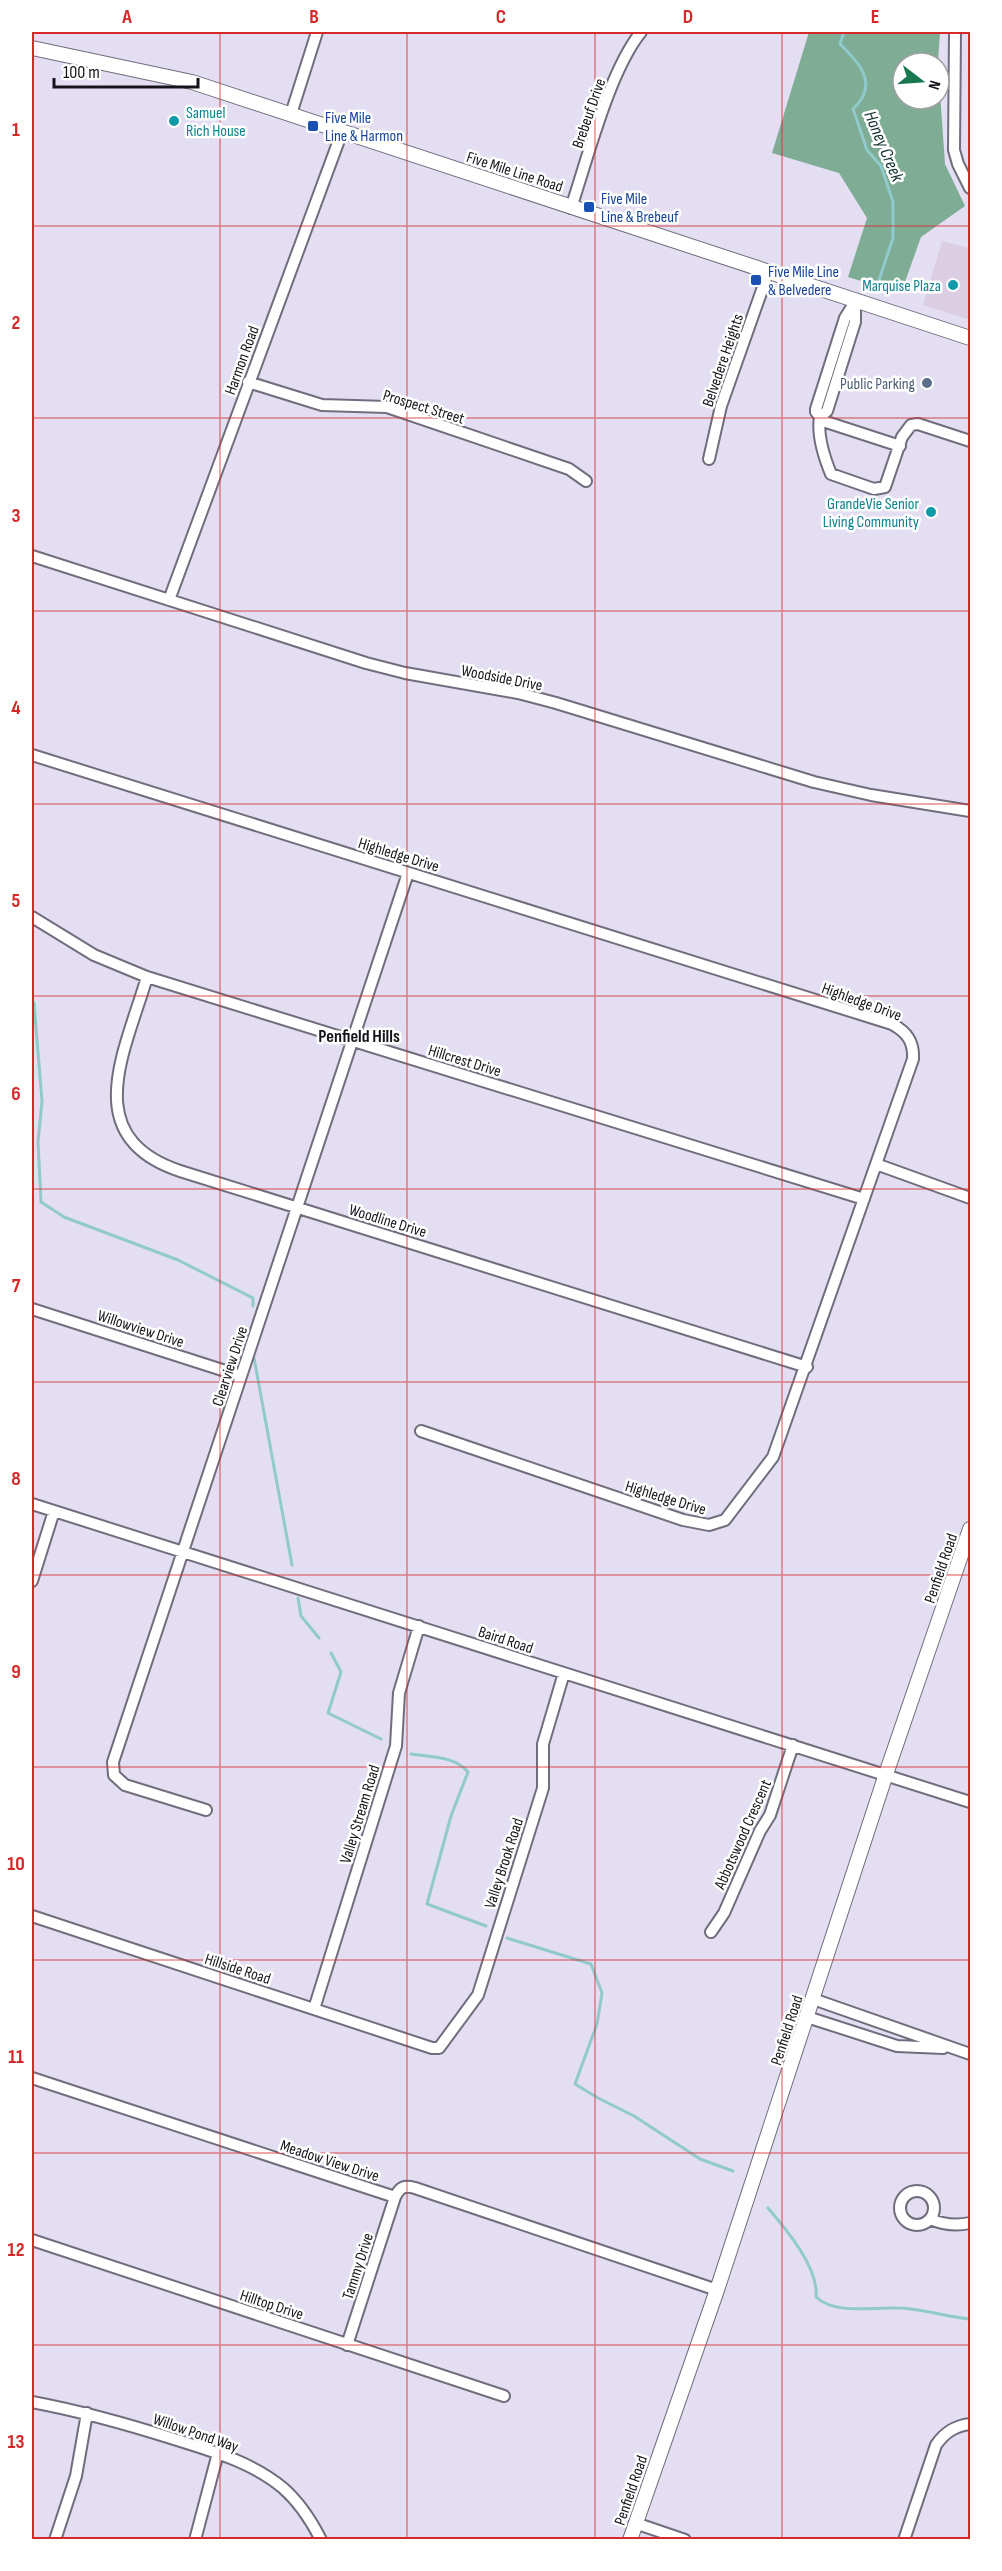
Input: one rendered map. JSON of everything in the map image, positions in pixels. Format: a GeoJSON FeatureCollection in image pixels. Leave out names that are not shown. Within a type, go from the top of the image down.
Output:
{"type":"FeatureCollection","features":[{"type":"Feature","properties":{"kind":"main road","name":"Five Mile Line Road"},"geometry":{"type":"LineString","coordinates":[[32,48],[192,82],[970,338]]}},
{"type":"Feature","properties":{"kind":"main road","name":"Penfield Road"},"geometry":{"type":"LineString","coordinates":[[630,2540],[717,2290],[886,1774],[970,1529]]}},
{"type":"Feature","properties":{"kind":"street"},"geometry":{"type":"LineString","coordinates":[[291,114],[317,32]]}},
{"type":"Feature","properties":{"kind":"street","name":"Brebeuf Drive"},"geometry":{"type":"LineString","coordinates":[[571,208],[613,83],[632,43],[641,32]]}},
{"type":"Feature","properties":{"kind":"street"},"geometry":{"type":"LineString","coordinates":[[955,32],[954,150],[970,188]]}},
{"type":"Feature","properties":{"kind":"street","name":"Harmon Road"},"geometry":{"type":"LineString","coordinates":[[169,600],[342,132]]}},
{"type":"Feature","properties":{"kind":"street","name":"Belvedere Heights"},"geometry":{"type":"LineString","coordinates":[[709,459],[721,406],[768,273]]}},
{"type":"Feature","properties":{"kind":"street"},"geometry":{"type":"LineString","coordinates":[[855,302],[845,318],[816,409],[830,472],[834,476],[880,489],[888,482],[904,432],[911,425],[918,424],[970,441]]}},
{"type":"Feature","properties":{"kind":"street","name":"Prospect Street"},"geometry":{"type":"LineString","coordinates":[[248,382],[322,405],[387,407],[569,469],[586,481]]}},
{"type":"Feature","properties":{"kind":"street"},"geometry":{"type":"LineString","coordinates":[[820,419],[900,446]]}},
{"type":"Feature","properties":{"kind":"street","name":"Woodside Drive"},"geometry":{"type":"LineString","coordinates":[[32,556],[366,663],[547,701],[824,785],[970,811]]}},
{"type":"Feature","properties":{"kind":"street","name":"Highledge Drive"},"geometry":{"type":"LineString","coordinates":[[32,755],[892,1024],[902,1029],[912,1043],[913,1059],[807,1367],[773,1457],[730,1515],[715,1525],[703,1525],[683,1520],[421,1431]]}},
{"type":"Feature","properties":{"kind":"street","name":"Clearview Drive"},"geometry":{"type":"LineString","coordinates":[[206,1810],[125,1785],[117,1780],[112,1769],[408,873]]}},
{"type":"Feature","properties":{"kind":"street","name":"Hillcrest Drive"},"geometry":{"type":"LineString","coordinates":[[32,917],[94,955],[147,977],[864,1199]]}},
{"type":"Feature","properties":{"kind":"street","name":"Woodline Drive"},"geometry":{"type":"LineString","coordinates":[[147,977],[115,1092],[119,1117],[129,1138],[151,1159],[164,1166],[807,1367]]}},
{"type":"Feature","properties":{"kind":"street"},"geometry":{"type":"LineString","coordinates":[[876,1164],[970,1198]]}},
{"type":"Feature","properties":{"kind":"street","name":"Willowview Drive"},"geometry":{"type":"LineString","coordinates":[[32,1308],[241,1376]]}},
{"type":"Feature","properties":{"kind":"street","name":"Baird Road"},"geometry":{"type":"LineString","coordinates":[[32,1504],[970,1802]]}},
{"type":"Feature","properties":{"kind":"street"},"geometry":{"type":"LineString","coordinates":[[32,1581],[54,1511]]}},
{"type":"Feature","properties":{"kind":"street","name":"Valley Stream Road"},"geometry":{"type":"LineString","coordinates":[[314,2009],[396,1746],[399,1693],[419,1626]]}},
{"type":"Feature","properties":{"kind":"street","name":"Valley Brook Road"},"geometry":{"type":"LineString","coordinates":[[436,2049],[442,2045],[478,1995],[543,1788],[543,1744],[564,1673]]}},
{"type":"Feature","properties":{"kind":"street","name":"Abbotswood Crescent"},"geometry":{"type":"LineString","coordinates":[[711,1932],[724,1913],[760,1831],[770,1815],[793,1745]]}},
{"type":"Feature","properties":{"kind":"street","name":"Hillside Road"},"geometry":{"type":"LineString","coordinates":[[32,1916],[436,2049]]}},
{"type":"Feature","properties":{"kind":"street"},"geometry":{"type":"LineString","coordinates":[[813,1999],[970,2054]]}},
{"type":"Feature","properties":{"kind":"street"},"geometry":{"type":"LineString","coordinates":[[807,2017],[897,2046],[952,2048]]}},
{"type":"Feature","properties":{"kind":"street","name":"Meadow View Drive"},"geometry":{"type":"LineString","coordinates":[[32,2078],[395,2197],[401,2188],[415,2188],[717,2290]]}},
{"type":"Feature","properties":{"kind":"street","name":"Tammy Drive"},"geometry":{"type":"LineString","coordinates":[[347,2345],[395,2197]]}},
{"type":"Feature","properties":{"kind":"street"},"geometry":{"type":"LineString","coordinates":[[930,2219],[943,2224],[970,2223]]}},
{"type":"Feature","properties":{"kind":"street","name":"Hilltop Drive"},"geometry":{"type":"LineString","coordinates":[[32,2240],[504,2396]]}},
{"type":"Feature","properties":{"kind":"street","name":"Willow Pond Way"},"geometry":{"type":"LineString","coordinates":[[32,2402],[87,2413],[218,2453],[248,2466],[281,2487],[302,2507],[321,2540]]}},
{"type":"Feature","properties":{"kind":"street"},"geometry":{"type":"LineString","coordinates":[[55,2540],[76,2476],[87,2413]]}},
{"type":"Feature","properties":{"kind":"street"},"geometry":{"type":"LineString","coordinates":[[904,2540],[936,2445],[953,2428],[970,2424]]}},
{"type":"Feature","properties":{"kind":"street"},"geometry":{"type":"LineString","coordinates":[[195,2540],[218,2453]]}},
{"type":"Feature","properties":{"kind":"street"},"geometry":{"type":"LineString","coordinates":[[635,2523],[686,2540]]}},
{"type":"Feature","properties":{"kind":"shaded area"},"geometry":{"type":"Polygon","coordinates":[[[942,241],[970,248],[970,320],[923,305],[942,241]]]}},
{"type":"Feature","properties":{"kind":"green space"},"geometry":{"type":"Polygon","coordinates":[[[809,32],[940,32],[939,51],[891,51],[891,111],[941,111],[945,164],[965,206],[921,237],[901,293],[848,277],[867,218],[839,173],[772,153],[809,32]]]}},
{"type":"Feature","properties":{"kind":"waterway","name":"Honey Creek"},"geometry":{"type":"LineString","coordinates":[[844,32],[840,44],[860,66],[866,82],[861,100],[853,109],[867,150],[881,166],[893,202],[893,238],[878,283]]}},
{"type":"Feature","properties":{"kind":"waterway"},"geometry":{"type":"LineString","coordinates":[[32,1001],[42,1101],[38,1142],[41,1202],[64,1217],[178,1260],[253,1298],[253,1306]]}},
{"type":"Feature","properties":{"kind":"waterway"},"geometry":{"type":"LineString","coordinates":[[254,1358],[292,1565]]}},
{"type":"Feature","properties":{"kind":"waterway"},"geometry":{"type":"LineString","coordinates":[[298,1598],[301,1616],[319,1638]]}},
{"type":"Feature","properties":{"kind":"waterway"},"geometry":{"type":"LineString","coordinates":[[331,1653],[341,1672],[328,1713],[381,1739]]}},
{"type":"Feature","properties":{"kind":"waterway"},"geometry":{"type":"LineString","coordinates":[[411,1754],[449,1760],[468,1772],[451,1816],[427,1904],[486,1926]]}},
{"type":"Feature","properties":{"kind":"waterway"},"geometry":{"type":"LineString","coordinates":[[507,1938],[591,1964],[602,1993],[597,2024],[575,2084],[634,2116],[700,2159],[733,2171]]}},
{"type":"Feature","properties":{"kind":"waterway"},"geometry":{"type":"LineString","coordinates":[[768,2208],[800,2250],[812,2274],[816,2286],[816,2297],[824,2303],[855,2309],[906,2308],[970,2319]]}},
{"type":"Feature","properties":{"kind":"place","name":"Samuel Rich House"},"geometry":{"type":"Point","coordinates":[174,121]}},
{"type":"Feature","properties":{"kind":"place","name":"Five Mile Line & Harmon"},"geometry":{"type":"Point","coordinates":[313,126]}},
{"type":"Feature","properties":{"kind":"place","name":"Five Mile Line & Brebeuf"},"geometry":{"type":"Point","coordinates":[589,207]}},
{"type":"Feature","properties":{"kind":"place","name":"Five Mile Line & Belvedere"},"geometry":{"type":"Point","coordinates":[756,280]}},
{"type":"Feature","properties":{"kind":"place","name":"Marquise Plaza"},"geometry":{"type":"Point","coordinates":[953,285]}},
{"type":"Feature","properties":{"kind":"place","name":"Public Parking"},"geometry":{"type":"Point","coordinates":[927,383]}},
{"type":"Feature","properties":{"kind":"place","name":"GrandeVie Senior Living Community"},"geometry":{"type":"Point","coordinates":[931,512]}},
{"type":"Feature","properties":{"kind":"district","name":"Penfield Hills"},"geometry":{"type":"Point","coordinates":[359,1036]}}]}
